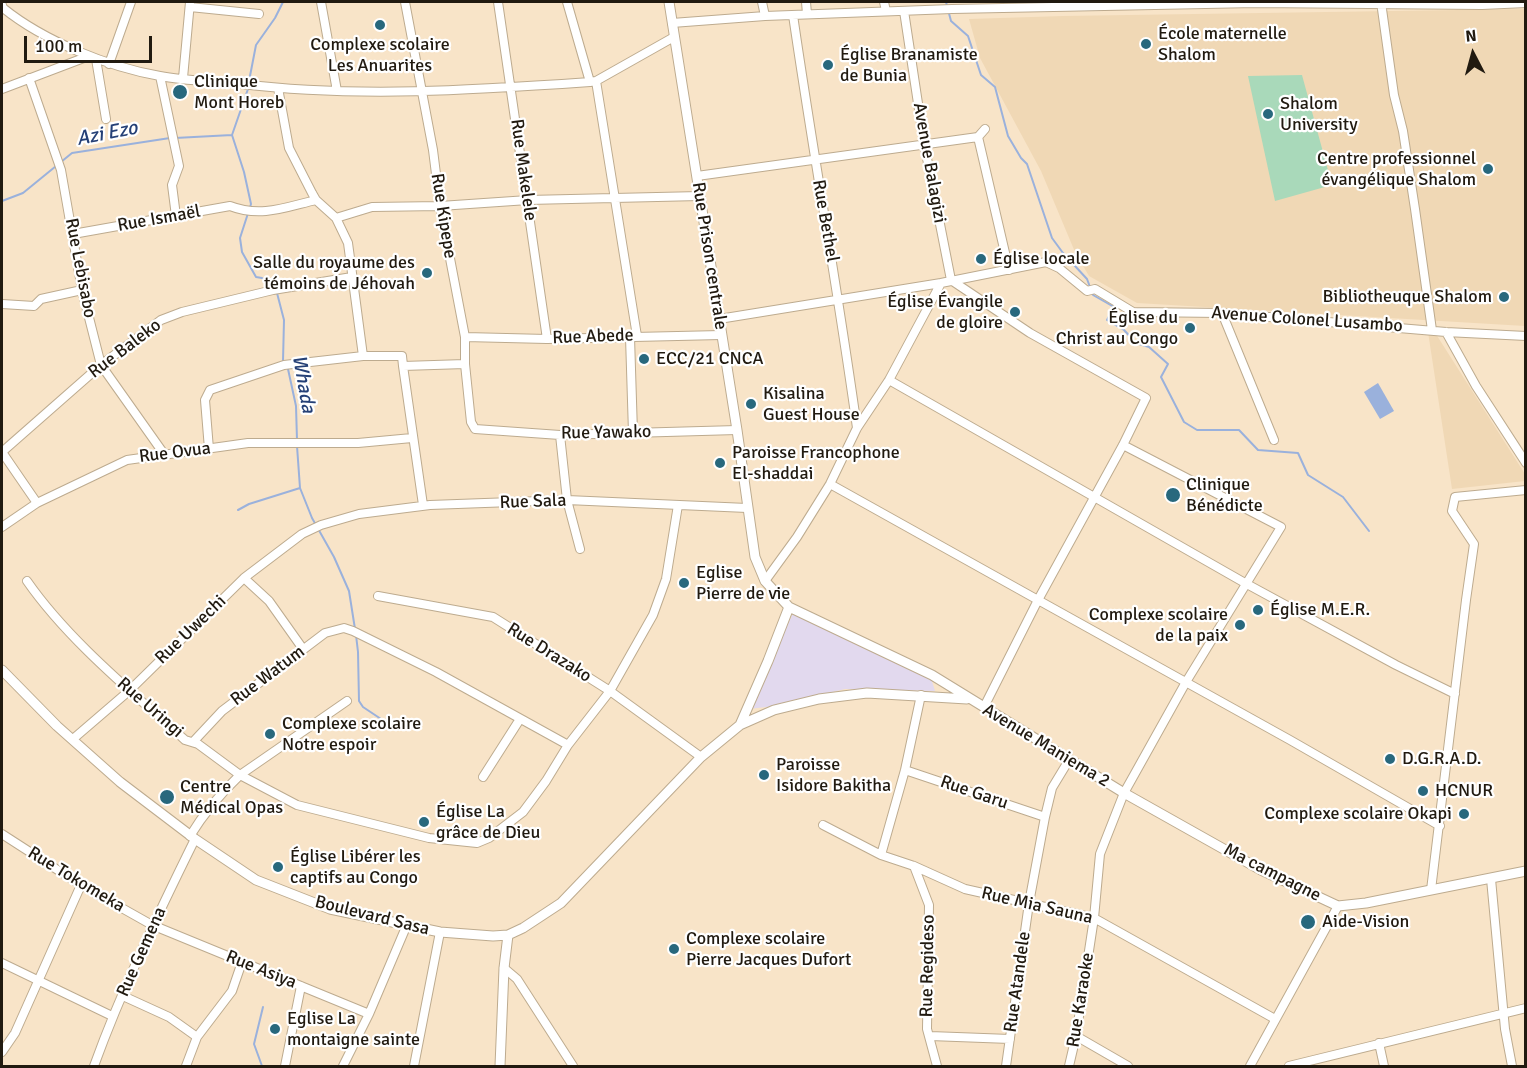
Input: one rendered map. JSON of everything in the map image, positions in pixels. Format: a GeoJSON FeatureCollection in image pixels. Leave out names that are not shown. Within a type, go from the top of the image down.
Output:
{"type":"FeatureCollection","features":[{"type":"Feature","properties":{"kind":"street"},"geometry":{"type":"LineString","coordinates":[[109,64],[131,2]]}},
{"type":"Feature","properties":{"kind":"street"},"geometry":{"type":"LineString","coordinates":[[321,2],[337,91]]}},
{"type":"Feature","properties":{"kind":"street","name":"Rue Kipepe"},"geometry":{"type":"LineString","coordinates":[[405,2],[423,92],[440,206],[465,337],[465,364],[471,422],[475,429]]}},
{"type":"Feature","properties":{"kind":"street","name":"Rue Makelele"},"geometry":{"type":"LineString","coordinates":[[498,2],[547,339]]}},
{"type":"Feature","properties":{"kind":"street"},"geometry":{"type":"LineString","coordinates":[[567,2],[593,81],[616,198],[634,337],[633,433]]}},
{"type":"Feature","properties":{"kind":"street","name":"Rue Prison centrale"},"geometry":{"type":"LineString","coordinates":[[669,2],[755,557],[765,581],[789,607]]}},
{"type":"Feature","properties":{"kind":"street"},"geometry":{"type":"LineString","coordinates":[[762,2],[765,16]]}},
{"type":"Feature","properties":{"kind":"street"},"geometry":{"type":"LineString","coordinates":[[806,2],[807,14]]}},
{"type":"Feature","properties":{"kind":"street"},"geometry":{"type":"LineString","coordinates":[[884,2],[886,11]]}},
{"type":"Feature","properties":{"kind":"street"},"geometry":{"type":"LineString","coordinates":[[1381,3],[1394,95],[1403,131],[1432,330]]}},
{"type":"Feature","properties":{"kind":"street"},"geometry":{"type":"LineString","coordinates":[[672,22],[1004,5],[1526,3]]}},
{"type":"Feature","properties":{"kind":"street"},"geometry":{"type":"LineString","coordinates":[[183,78],[190,4],[259,14]]}},
{"type":"Feature","properties":{"kind":"street"},"geometry":{"type":"LineString","coordinates":[[2,5],[21,23],[109,64],[160,76],[252,86],[337,91],[423,92],[593,81],[674,37]]}},
{"type":"Feature","properties":{"kind":"street","name":"Avenue Balagizi"},"geometry":{"type":"LineString","coordinates":[[904,11],[924,143],[951,280]]}},
{"type":"Feature","properties":{"kind":"street","name":"Rue Bethel"},"geometry":{"type":"LineString","coordinates":[[793,15],[857,428]]}},
{"type":"Feature","properties":{"kind":"street"},"geometry":{"type":"LineString","coordinates":[[2,89],[93,58]]}},
{"type":"Feature","properties":{"kind":"street"},"geometry":{"type":"LineString","coordinates":[[93,58],[106,119]]}},
{"type":"Feature","properties":{"kind":"street"},"geometry":{"type":"LineString","coordinates":[[160,76],[179,166],[172,185],[176,216]]}},
{"type":"Feature","properties":{"kind":"street","name":"Rue Lebisabo"},"geometry":{"type":"LineString","coordinates":[[29,78],[61,170],[82,290],[101,365]]}},
{"type":"Feature","properties":{"kind":"street"},"geometry":{"type":"LineString","coordinates":[[278,88],[289,148],[316,200],[336,218],[348,243],[363,356]]}},
{"type":"Feature","properties":{"kind":"street"},"geometry":{"type":"LineString","coordinates":[[697,176],[978,136],[985,129]]}},
{"type":"Feature","properties":{"kind":"street"},"geometry":{"type":"LineString","coordinates":[[978,136],[1009,270]]}},
{"type":"Feature","properties":{"kind":"street"},"geometry":{"type":"LineString","coordinates":[[336,218],[372,207],[700,196]]}},
{"type":"Feature","properties":{"kind":"street","name":"Rue Ismaël"},"geometry":{"type":"LineString","coordinates":[[73,234],[230,206],[248,212],[263,213],[316,200]]}},
{"type":"Feature","properties":{"kind":"street","name":"Avenue Colonel Lusambo"},"geometry":{"type":"LineString","coordinates":[[719,319],[839,301],[1046,262],[1091,290],[1133,312],[1222,313],[1446,332],[1526,336]]}},
{"type":"Feature","properties":{"kind":"street","name":"Rue Baleko"},"geometry":{"type":"LineString","coordinates":[[2,452],[101,365],[161,320],[182,312],[276,290],[352,277]]}},
{"type":"Feature","properties":{"kind":"street"},"geometry":{"type":"LineString","coordinates":[[951,280],[1030,333],[1146,398],[1123,445],[1038,600],[984,707]]}},
{"type":"Feature","properties":{"kind":"street"},"geometry":{"type":"LineString","coordinates":[[765,581],[797,537],[830,484],[857,428],[890,380],[941,283]]}},
{"type":"Feature","properties":{"kind":"street"},"geometry":{"type":"LineString","coordinates":[[2,304],[34,306],[41,299],[82,290]]}},
{"type":"Feature","properties":{"kind":"street"},"geometry":{"type":"LineString","coordinates":[[1222,313],[1274,441]]}},
{"type":"Feature","properties":{"kind":"street"},"geometry":{"type":"LineString","coordinates":[[1446,332],[1476,386],[1526,463]]}},
{"type":"Feature","properties":{"kind":"street","name":"Rue Abede"},"geometry":{"type":"LineString","coordinates":[[465,337],[547,339],[721,335]]}},
{"type":"Feature","properties":{"kind":"street"},"geometry":{"type":"LineString","coordinates":[[209,449],[205,400],[210,390],[286,365],[363,356],[402,356],[423,505]]}},
{"type":"Feature","properties":{"kind":"street"},"geometry":{"type":"LineString","coordinates":[[403,366],[465,364]]}},
{"type":"Feature","properties":{"kind":"street"},"geometry":{"type":"LineString","coordinates":[[101,365],[164,454]]}},
{"type":"Feature","properties":{"kind":"street"},"geometry":{"type":"LineString","coordinates":[[890,380],[1245,584],[1395,665],[1455,694]]}},
{"type":"Feature","properties":{"kind":"street","name":"Rue Yawako"},"geometry":{"type":"LineString","coordinates":[[475,429],[560,435],[737,430]]}},
{"type":"Feature","properties":{"kind":"street"},"geometry":{"type":"LineString","coordinates":[[560,435],[567,500],[580,549]]}},
{"type":"Feature","properties":{"kind":"street","name":"Rue Ovua"},"geometry":{"type":"LineString","coordinates":[[2,527],[37,503],[127,460],[248,443],[358,443],[412,438]]}},
{"type":"Feature","properties":{"kind":"street","name":"Avenue Maniema 2"},"geometry":{"type":"LineString","coordinates":[[789,607],[932,675],[1124,793],[1186,682],[1281,527],[1123,445]]}},
{"type":"Feature","properties":{"kind":"street"},"geometry":{"type":"LineString","coordinates":[[2,452],[37,503]]}},
{"type":"Feature","properties":{"kind":"street"},"geometry":{"type":"LineString","coordinates":[[830,484],[1440,826]]}},
{"type":"Feature","properties":{"kind":"street"},"geometry":{"type":"LineString","coordinates":[[1431,890],[1472,541],[1452,511],[1455,497],[1526,490]]}},
{"type":"Feature","properties":{"kind":"street","name":"Rue Sala"},"geometry":{"type":"LineString","coordinates":[[317,527],[359,514],[423,505],[567,500],[747,508]]}},
{"type":"Feature","properties":{"kind":"street","name":"Rue Uringi"},"geometry":{"type":"LineString","coordinates":[[27,581],[38,597],[109,672],[185,741],[198,744],[240,775],[297,805],[429,838],[477,843],[489,838],[522,812],[610,691],[653,615],[666,579],[678,505]]}},
{"type":"Feature","properties":{"kind":"street","name":"Rue Uwechi"},"geometry":{"type":"LineString","coordinates":[[73,739],[130,690],[244,578],[302,534],[317,527]]}},
{"type":"Feature","properties":{"kind":"street"},"geometry":{"type":"LineString","coordinates":[[244,578],[269,601],[303,649]]}},
{"type":"Feature","properties":{"kind":"street","name":"Rue Drazako"},"geometry":{"type":"LineString","coordinates":[[378,596],[493,617],[610,691],[701,757]]}},
{"type":"Feature","properties":{"kind":"street","name":"Boulevard Sasa"},"geometry":{"type":"LineString","coordinates":[[740,725],[789,607]]}},
{"type":"Feature","properties":{"kind":"street","name":"Rue Watum"},"geometry":{"type":"LineString","coordinates":[[193,742],[222,711],[303,649],[325,633],[344,628],[436,672],[520,719]]}},
{"type":"Feature","properties":{"kind":"street","name":"Boulevard Sasa"},"geometry":{"type":"LineString","coordinates":[[2,670],[57,726],[120,782],[193,838],[256,880],[330,909],[406,927],[493,936],[508,935],[523,928],[561,903],[701,757],[740,725],[774,710],[819,699],[867,693],[968,699]]}},
{"type":"Feature","properties":{"kind":"street"},"geometry":{"type":"LineString","coordinates":[[881,855],[921,695]]}},
{"type":"Feature","properties":{"kind":"street","name":"Rue Gemena"},"geometry":{"type":"LineString","coordinates":[[94,1066],[112,1016],[123,996],[152,925],[200,820],[240,775],[347,701]]}},
{"type":"Feature","properties":{"kind":"street"},"geometry":{"type":"LineString","coordinates":[[483,777],[520,719],[568,746]]}},
{"type":"Feature","properties":{"kind":"street","name":"Rue Atandele"},"geometry":{"type":"LineString","coordinates":[[1006,1066],[1029,903],[1045,817],[1052,788],[1069,760]]}},
{"type":"Feature","properties":{"kind":"street","name":"Rue Garu"},"geometry":{"type":"LineString","coordinates":[[904,770],[1045,817]]}},
{"type":"Feature","properties":{"kind":"street","name":"Ma campagne"},"geometry":{"type":"LineString","coordinates":[[1124,793],[1261,870],[1338,906],[1366,903],[1526,871]]}},
{"type":"Feature","properties":{"kind":"street","name":"Rue Karaoke"},"geometry":{"type":"LineString","coordinates":[[1069,1066],[1076,1036],[1094,918],[1100,854],[1124,793]]}},
{"type":"Feature","properties":{"kind":"street","name":"Rue Mia Sauna"},"geometry":{"type":"LineString","coordinates":[[823,825],[881,855],[914,866],[965,890],[1094,918],[1275,1019]]}},
{"type":"Feature","properties":{"kind":"street","name":"Rue Tokomeka"},"geometry":{"type":"LineString","coordinates":[[2,834],[81,885],[152,925]]}},
{"type":"Feature","properties":{"kind":"street","name":"Rue Regideso"},"geometry":{"type":"LineString","coordinates":[[914,866],[929,905],[927,1029],[937,1066]]}},
{"type":"Feature","properties":{"kind":"street"},"geometry":{"type":"LineString","coordinates":[[1491,879],[1512,1066]]}},
{"type":"Feature","properties":{"kind":"street"},"geometry":{"type":"LineString","coordinates":[[2,1052],[15,1033],[81,885]]}},
{"type":"Feature","properties":{"kind":"street"},"geometry":{"type":"LineString","coordinates":[[1250,1066],[1338,906]]}},
{"type":"Feature","properties":{"kind":"street","name":"Rue Asiya"},"geometry":{"type":"LineString","coordinates":[[152,925],[369,1014]]}},
{"type":"Feature","properties":{"kind":"street"},"geometry":{"type":"LineString","coordinates":[[343,1066],[369,1014],[406,927]]}},
{"type":"Feature","properties":{"kind":"street"},"geometry":{"type":"LineString","coordinates":[[414,1066],[440,932]]}},
{"type":"Feature","properties":{"kind":"street"},"geometry":{"type":"LineString","coordinates":[[500,1066],[504,968],[508,935]]}},
{"type":"Feature","properties":{"kind":"street"},"geometry":{"type":"LineString","coordinates":[[186,1066],[197,1037],[232,991],[242,962]]}},
{"type":"Feature","properties":{"kind":"street"},"geometry":{"type":"LineString","coordinates":[[2,963],[112,1016]]}},
{"type":"Feature","properties":{"kind":"street"},"geometry":{"type":"LineString","coordinates":[[504,968],[517,979],[573,1066]]}},
{"type":"Feature","properties":{"kind":"street"},"geometry":{"type":"LineString","coordinates":[[285,1066],[301,986]]}},
{"type":"Feature","properties":{"kind":"street"},"geometry":{"type":"LineString","coordinates":[[123,996],[170,1017],[197,1037]]}},
{"type":"Feature","properties":{"kind":"street"},"geometry":{"type":"LineString","coordinates":[[1289,1066],[1526,1008]]}},
{"type":"Feature","properties":{"kind":"street"},"geometry":{"type":"LineString","coordinates":[[930,1036],[1010,1039]]}},
{"type":"Feature","properties":{"kind":"street"},"geometry":{"type":"LineString","coordinates":[[1076,1036],[1127,1066]]}},
{"type":"Feature","properties":{"kind":"street"},"geometry":{"type":"LineString","coordinates":[[1379,1043],[1384,1066]]}},
{"type":"Feature","properties":{"kind":"shaded area","name":"Shalom University"},"geometry":{"type":"Polygon","coordinates":[[[1525,9],[1525,326],[1137,303],[1089,276],[1075,252],[1041,171],[980,58],[969,19],[1063,16],[1525,9]]]}},
{"type":"Feature","properties":{"kind":"shaded area"},"geometry":{"type":"Polygon","coordinates":[[[1434,331],[1525,474],[1525,481],[1452,489],[1428,332],[1434,331]]]}},
{"type":"Feature","properties":{"kind":"shaded area"},"geometry":{"type":"Polygon","coordinates":[[[793,613],[931,678],[935,691],[845,689],[775,706],[749,709],[793,613]]]}},
{"type":"Feature","properties":{"kind":"green space"},"geometry":{"type":"Polygon","coordinates":[[[1302,75],[1332,185],[1275,201],[1248,76],[1302,75]]]}},
{"type":"Feature","properties":{"kind":"water"},"geometry":{"type":"Polygon","coordinates":[[[1378,383],[1394,411],[1380,419],[1364,392],[1378,383]]]}},
{"type":"Feature","properties":{"kind":"waterway","name":"Whada"},"geometry":{"type":"LineString","coordinates":[[250,76],[256,45],[283,2]]}},
{"type":"Feature","properties":{"kind":"waterway"},"geometry":{"type":"LineString","coordinates":[[946,2],[951,21],[968,36],[981,75],[995,87],[1008,136],[1027,164],[1052,238],[1087,279],[1093,295],[1114,307],[1107,320],[1124,330],[1136,343],[1149,347],[1168,364],[1161,377],[1184,422],[1197,430],[1239,430],[1258,450],[1298,453],[1308,475],[1343,497],[1369,531]]}},
{"type":"Feature","properties":{"kind":"waterway","name":"Whada"},"geometry":{"type":"LineString","coordinates":[[248,89],[232,135],[251,204],[240,238],[242,252],[256,277],[276,287]]}},
{"type":"Feature","properties":{"kind":"waterway","name":"Azi Ezo"},"geometry":{"type":"LineString","coordinates":[[175,138],[232,135]]}},
{"type":"Feature","properties":{"kind":"waterway","name":"Azi Ezo"},"geometry":{"type":"LineString","coordinates":[[2,201],[23,193],[72,153],[170,138]]}},
{"type":"Feature","properties":{"kind":"waterway","name":"Whada"},"geometry":{"type":"LineString","coordinates":[[277,293],[284,320],[283,361],[288,369],[296,406],[297,440]]}},
{"type":"Feature","properties":{"kind":"waterway","name":"Whada"},"geometry":{"type":"LineString","coordinates":[[297,446],[300,488],[312,518],[334,557],[349,591],[355,629]]}},
{"type":"Feature","properties":{"kind":"waterway"},"geometry":{"type":"LineString","coordinates":[[238,510],[249,504],[300,488]]}},
{"type":"Feature","properties":{"kind":"waterway","name":"Whada"},"geometry":{"type":"LineString","coordinates":[[356,635],[359,701],[363,707],[384,721]]}},
{"type":"Feature","properties":{"kind":"waterway"},"geometry":{"type":"LineString","coordinates":[[262,1066],[254,1044],[263,1007]]}},
{"type":"Feature","properties":{"kind":"place","name":"Complexe scolaire Les Anuarites"},"geometry":{"type":"Point","coordinates":[380,25]}},
{"type":"Feature","properties":{"kind":"place","name":"École maternelle Shalom"},"geometry":{"type":"Point","coordinates":[1146,44]}},
{"type":"Feature","properties":{"kind":"place","name":"Église Branamiste de Bunia"},"geometry":{"type":"Point","coordinates":[828,65]}},
{"type":"Feature","properties":{"kind":"place","name":"Clinique Mont Horeb"},"geometry":{"type":"Point","coordinates":[180,92]}},
{"type":"Feature","properties":{"kind":"place","name":"Shalom University"},"geometry":{"type":"Point","coordinates":[1268,114]}},
{"type":"Feature","properties":{"kind":"place","name":"Centre professionnel évangélique Shalom"},"geometry":{"type":"Point","coordinates":[1488,169]}},
{"type":"Feature","properties":{"kind":"place","name":"Église locale"},"geometry":{"type":"Point","coordinates":[981,259]}},
{"type":"Feature","properties":{"kind":"place","name":"Salle du royaume des témoins de Jéhovah"},"geometry":{"type":"Point","coordinates":[427,273]}},
{"type":"Feature","properties":{"kind":"place","name":"Bibliotheuque Shalom"},"geometry":{"type":"Point","coordinates":[1504,297]}},
{"type":"Feature","properties":{"kind":"place","name":"Église Évangile de gloire"},"geometry":{"type":"Point","coordinates":[1015,312]}},
{"type":"Feature","properties":{"kind":"place","name":"Église du Christ au Congo"},"geometry":{"type":"Point","coordinates":[1190,328]}},
{"type":"Feature","properties":{"kind":"place","name":"ECC/21 CNCA"},"geometry":{"type":"Point","coordinates":[644,359]}},
{"type":"Feature","properties":{"kind":"place","name":"Kisalina Guest House"},"geometry":{"type":"Point","coordinates":[751,404]}},
{"type":"Feature","properties":{"kind":"place","name":"Paroisse Francophone El-shaddai"},"geometry":{"type":"Point","coordinates":[720,463]}},
{"type":"Feature","properties":{"kind":"place","name":"Clinique Bénédicte"},"geometry":{"type":"Point","coordinates":[1173,495]}},
{"type":"Feature","properties":{"kind":"place","name":"Eglise Pierre de vie"},"geometry":{"type":"Point","coordinates":[684,583]}},
{"type":"Feature","properties":{"kind":"place","name":"Église M.E.R."},"geometry":{"type":"Point","coordinates":[1258,610]}},
{"type":"Feature","properties":{"kind":"place","name":"Complexe scolaire de la paix"},"geometry":{"type":"Point","coordinates":[1240,625]}},
{"type":"Feature","properties":{"kind":"place","name":"Complexe scolaire Notre espoir"},"geometry":{"type":"Point","coordinates":[270,734]}},
{"type":"Feature","properties":{"kind":"place","name":"D.G.R.A.D."},"geometry":{"type":"Point","coordinates":[1390,759]}},
{"type":"Feature","properties":{"kind":"place","name":"Paroisse Isidore Bakitha"},"geometry":{"type":"Point","coordinates":[764,775]}},
{"type":"Feature","properties":{"kind":"place","name":"HCNUR"},"geometry":{"type":"Point","coordinates":[1423,791]}},
{"type":"Feature","properties":{"kind":"place","name":"Centre Médical Opas"},"geometry":{"type":"Point","coordinates":[167,797]}},
{"type":"Feature","properties":{"kind":"place","name":"Complexe scolaire Okapi"},"geometry":{"type":"Point","coordinates":[1464,814]}},
{"type":"Feature","properties":{"kind":"place","name":"Église La grâce de Dieu"},"geometry":{"type":"Point","coordinates":[424,822]}},
{"type":"Feature","properties":{"kind":"place","name":"Église Libérer les captifs au Congo"},"geometry":{"type":"Point","coordinates":[278,867]}},
{"type":"Feature","properties":{"kind":"place","name":"Aide-Vision"},"geometry":{"type":"Point","coordinates":[1308,922]}},
{"type":"Feature","properties":{"kind":"place","name":"Complexe scolaire Pierre Jacques Dufort"},"geometry":{"type":"Point","coordinates":[674,949]}},
{"type":"Feature","properties":{"kind":"place","name":"Eglise La montaigne sainte"},"geometry":{"type":"Point","coordinates":[275,1029]}}]}
